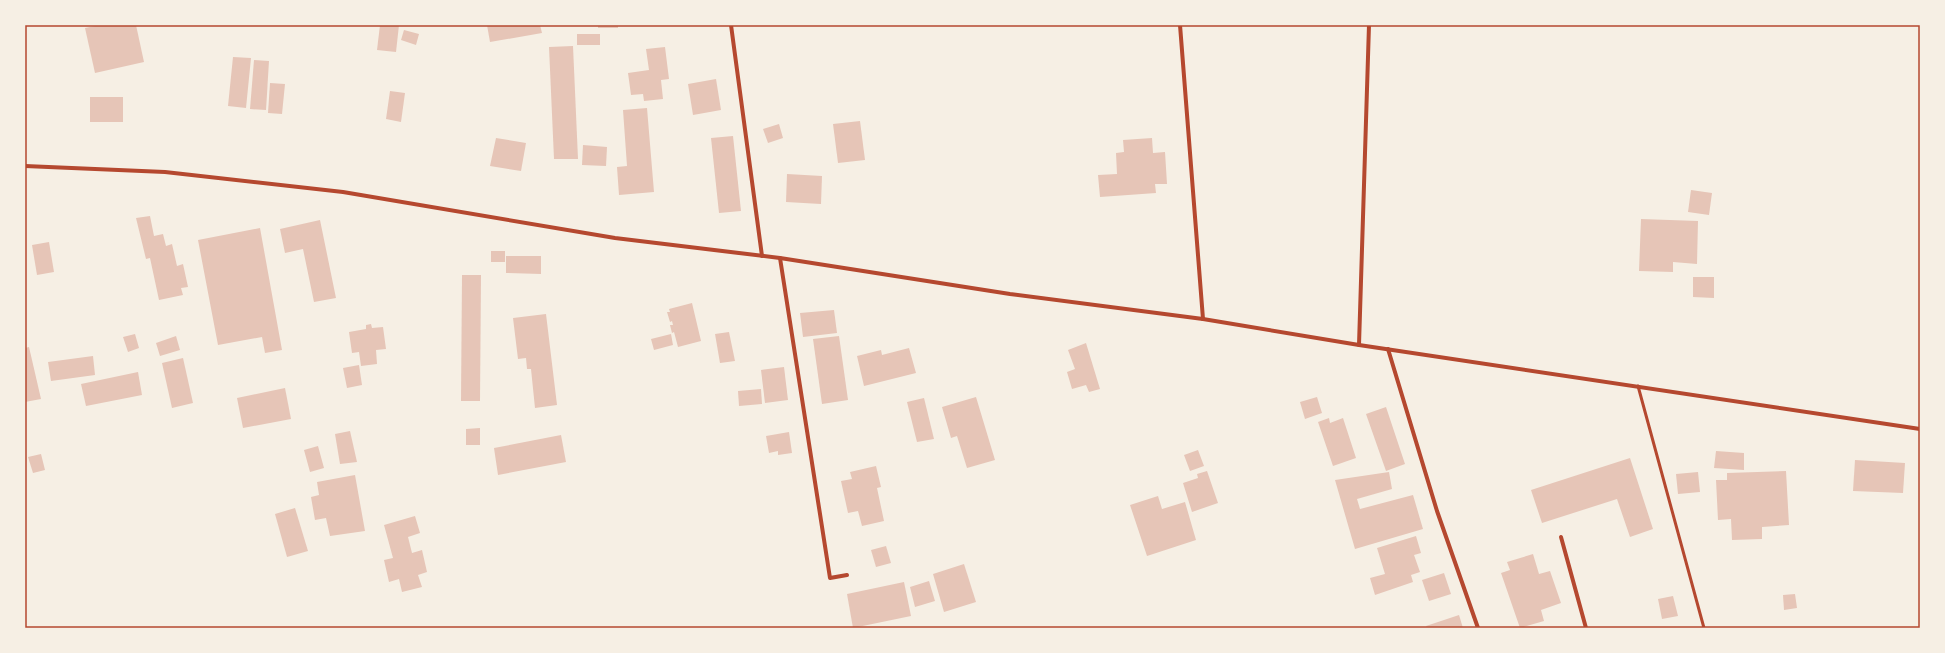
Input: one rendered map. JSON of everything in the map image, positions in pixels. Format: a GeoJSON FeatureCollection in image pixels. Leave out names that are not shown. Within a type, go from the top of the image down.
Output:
{"type":"FeatureCollection","features":[{"type":"Feature","properties":{"kind":"street"},"geometry":{"type":"LineString","coordinates":[[732,25],[762,256]]}},
{"type":"Feature","properties":{"kind":"street"},"geometry":{"type":"LineString","coordinates":[[1180,25],[1203,319]]}},
{"type":"Feature","properties":{"kind":"street"},"geometry":{"type":"LineString","coordinates":[[1359,345],[1369,25]]}},
{"type":"Feature","properties":{"kind":"street"},"geometry":{"type":"LineString","coordinates":[[25,166],[165,172],[343,192],[615,238],[780,258],[1010,294],[1203,319],[1359,345],[1920,429]]}},
{"type":"Feature","properties":{"kind":"street"},"geometry":{"type":"LineString","coordinates":[[780,258],[830,578],[847,575]]}},
{"type":"Feature","properties":{"kind":"street"},"geometry":{"type":"LineString","coordinates":[[1388,349],[1437,511],[1478,628]]}},
{"type":"Feature","properties":{"kind":"street"},"geometry":{"type":"LineString","coordinates":[[1561,537],[1586,628]]}},
{"type":"Feature","properties":{"kind":"lane"},"geometry":{"type":"LineString","coordinates":[[1638,386],[1704,628]]}},
{"type":"Feature","properties":{"kind":"building"},"geometry":{"type":"Polygon","coordinates":[[[100,25],[136,25],[144,62],[95,73],[85,28],[100,25]]]}},
{"type":"Feature","properties":{"kind":"building"},"geometry":{"type":"Polygon","coordinates":[[[380,25],[399,25],[396,52],[377,50],[380,25]]]}},
{"type":"Feature","properties":{"kind":"building"},"geometry":{"type":"Polygon","coordinates":[[[487,25],[540,25],[542,33],[490,42],[487,25]]]}},
{"type":"Feature","properties":{"kind":"building"},"geometry":{"type":"Polygon","coordinates":[[[598,25],[618,25],[618,28],[598,28],[598,25]]]}},
{"type":"Feature","properties":{"kind":"building"},"geometry":{"type":"Polygon","coordinates":[[[404,30],[419,34],[416,45],[401,40],[404,30]]]}},
{"type":"Feature","properties":{"kind":"building"},"geometry":{"type":"Polygon","coordinates":[[[577,34],[600,34],[600,45],[577,45],[577,34]]]}},
{"type":"Feature","properties":{"kind":"building"},"geometry":{"type":"Polygon","coordinates":[[[573,46],[578,159],[554,159],[549,47],[573,46]]]}},
{"type":"Feature","properties":{"kind":"building"},"geometry":{"type":"Polygon","coordinates":[[[665,47],[669,79],[661,80],[663,99],[644,101],[643,94],[631,95],[628,73],[649,70],[646,49],[665,47]]]}},
{"type":"Feature","properties":{"kind":"building"},"geometry":{"type":"Polygon","coordinates":[[[233,57],[251,58],[246,108],[228,106],[233,57]]]}},
{"type":"Feature","properties":{"kind":"building"},"geometry":{"type":"Polygon","coordinates":[[[254,60],[269,61],[266,110],[250,109],[254,60]]]}},
{"type":"Feature","properties":{"kind":"building"},"geometry":{"type":"Polygon","coordinates":[[[716,79],[721,110],[693,115],[688,84],[716,79]]]}},
{"type":"Feature","properties":{"kind":"building"},"geometry":{"type":"Polygon","coordinates":[[[270,83],[285,84],[282,114],[268,113],[270,83]]]}},
{"type":"Feature","properties":{"kind":"building"},"geometry":{"type":"Polygon","coordinates":[[[390,91],[405,93],[401,122],[386,119],[390,91]]]}},
{"type":"Feature","properties":{"kind":"building"},"geometry":{"type":"Polygon","coordinates":[[[90,97],[123,97],[123,122],[90,122],[90,97]]]}},
{"type":"Feature","properties":{"kind":"building"},"geometry":{"type":"Polygon","coordinates":[[[647,108],[654,192],[619,195],[617,167],[627,166],[623,110],[647,108]]]}},
{"type":"Feature","properties":{"kind":"building"},"geometry":{"type":"Polygon","coordinates":[[[860,121],[865,160],[838,163],[833,124],[860,121]]]}},
{"type":"Feature","properties":{"kind":"building"},"geometry":{"type":"Polygon","coordinates":[[[779,124],[783,138],[768,143],[763,129],[779,124]]]}},
{"type":"Feature","properties":{"kind":"building"},"geometry":{"type":"Polygon","coordinates":[[[733,136],[741,211],[719,213],[711,138],[733,136]]]}},
{"type":"Feature","properties":{"kind":"building"},"geometry":{"type":"Polygon","coordinates":[[[496,138],[526,143],[521,171],[490,166],[496,138]]]}},
{"type":"Feature","properties":{"kind":"building"},"geometry":{"type":"Polygon","coordinates":[[[1152,138],[1153,153],[1165,152],[1167,184],[1155,184],[1156,193],[1100,197],[1098,175],[1117,174],[1116,153],[1124,152],[1123,140],[1152,138]]]}},
{"type":"Feature","properties":{"kind":"building"},"geometry":{"type":"Polygon","coordinates":[[[583,145],[607,147],[606,166],[582,165],[583,145]]]}},
{"type":"Feature","properties":{"kind":"building"},"geometry":{"type":"Polygon","coordinates":[[[787,174],[822,176],[821,204],[786,202],[787,174]]]}},
{"type":"Feature","properties":{"kind":"building"},"geometry":{"type":"Polygon","coordinates":[[[1691,190],[1712,193],[1709,215],[1688,212],[1691,190]]]}},
{"type":"Feature","properties":{"kind":"building"},"geometry":{"type":"Polygon","coordinates":[[[150,216],[154,236],[163,234],[166,246],[172,244],[177,266],[183,264],[188,287],[181,288],[183,295],[159,300],[150,258],[146,259],[136,218],[150,216]]]}},
{"type":"Feature","properties":{"kind":"building"},"geometry":{"type":"Polygon","coordinates":[[[1641,219],[1698,221],[1697,264],[1673,262],[1673,272],[1639,271],[1641,219]]]}},
{"type":"Feature","properties":{"kind":"building"},"geometry":{"type":"Polygon","coordinates":[[[320,220],[336,298],[314,302],[303,249],[285,253],[280,229],[320,220]]]}},
{"type":"Feature","properties":{"kind":"building"},"geometry":{"type":"Polygon","coordinates":[[[260,228],[282,350],[265,353],[262,337],[218,345],[198,240],[260,228]]]}},
{"type":"Feature","properties":{"kind":"building"},"geometry":{"type":"Polygon","coordinates":[[[49,242],[54,272],[37,275],[32,245],[49,242]]]}},
{"type":"Feature","properties":{"kind":"building"},"geometry":{"type":"Polygon","coordinates":[[[491,251],[505,251],[505,262],[491,262],[491,251]]]}},
{"type":"Feature","properties":{"kind":"building"},"geometry":{"type":"Polygon","coordinates":[[[506,256],[541,256],[541,274],[506,273],[506,256]]]}},
{"type":"Feature","properties":{"kind":"building"},"geometry":{"type":"Polygon","coordinates":[[[462,275],[481,275],[480,401],[461,401],[462,275]]]}},
{"type":"Feature","properties":{"kind":"building"},"geometry":{"type":"Polygon","coordinates":[[[1693,277],[1714,277],[1714,298],[1693,297],[1693,277]]]}},
{"type":"Feature","properties":{"kind":"building"},"geometry":{"type":"Polygon","coordinates":[[[692,303],[701,341],[678,347],[674,332],[672,333],[670,325],[673,325],[672,321],[670,322],[667,312],[670,312],[669,309],[692,303]]]}},
{"type":"Feature","properties":{"kind":"building"},"geometry":{"type":"Polygon","coordinates":[[[834,310],[837,333],[803,337],[800,313],[834,310]]]}},
{"type":"Feature","properties":{"kind":"building"},"geometry":{"type":"Polygon","coordinates":[[[546,314],[557,405],[535,408],[531,369],[527,369],[526,358],[518,359],[513,318],[546,314]]]}},
{"type":"Feature","properties":{"kind":"building"},"geometry":{"type":"Polygon","coordinates":[[[371,324],[372,328],[383,327],[386,349],[376,350],[377,364],[361,366],[359,352],[352,353],[349,332],[366,329],[366,325],[371,324]]]}},
{"type":"Feature","properties":{"kind":"building"},"geometry":{"type":"Polygon","coordinates":[[[729,332],[735,361],[720,363],[715,334],[729,332]]]}},
{"type":"Feature","properties":{"kind":"building"},"geometry":{"type":"Polygon","coordinates":[[[135,334],[139,348],[128,352],[123,337],[135,334]]]}},
{"type":"Feature","properties":{"kind":"building"},"geometry":{"type":"Polygon","coordinates":[[[671,334],[673,345],[654,350],[651,339],[671,334]]]}},
{"type":"Feature","properties":{"kind":"building"},"geometry":{"type":"Polygon","coordinates":[[[176,336],[180,350],[160,356],[156,343],[176,336]]]}},
{"type":"Feature","properties":{"kind":"building"},"geometry":{"type":"Polygon","coordinates":[[[839,336],[848,400],[822,404],[813,339],[839,336]]]}},
{"type":"Feature","properties":{"kind":"building"},"geometry":{"type":"Polygon","coordinates":[[[1086,343],[1100,389],[1089,392],[1086,385],[1072,389],[1067,372],[1075,369],[1068,350],[1086,343]]]}},
{"type":"Feature","properties":{"kind":"building"},"geometry":{"type":"Polygon","coordinates":[[[29,347],[41,399],[25,402],[25,348],[29,347]]]}},
{"type":"Feature","properties":{"kind":"building"},"geometry":{"type":"Polygon","coordinates":[[[909,348],[916,373],[864,386],[857,356],[881,350],[882,355],[909,348]]]}},
{"type":"Feature","properties":{"kind":"building"},"geometry":{"type":"Polygon","coordinates":[[[93,356],[95,375],[51,381],[48,362],[93,356]]]}},
{"type":"Feature","properties":{"kind":"building"},"geometry":{"type":"Polygon","coordinates":[[[183,358],[193,403],[172,408],[162,363],[183,358]]]}},
{"type":"Feature","properties":{"kind":"building"},"geometry":{"type":"Polygon","coordinates":[[[359,365],[362,385],[347,388],[343,368],[359,365]]]}},
{"type":"Feature","properties":{"kind":"building"},"geometry":{"type":"Polygon","coordinates":[[[784,367],[788,400],[765,403],[761,370],[784,367]]]}},
{"type":"Feature","properties":{"kind":"building"},"geometry":{"type":"Polygon","coordinates":[[[138,372],[142,395],[86,406],[81,384],[138,372]]]}},
{"type":"Feature","properties":{"kind":"building"},"geometry":{"type":"Polygon","coordinates":[[[285,388],[291,419],[243,428],[237,398],[285,388]]]}},
{"type":"Feature","properties":{"kind":"building"},"geometry":{"type":"Polygon","coordinates":[[[761,389],[762,404],[739,406],[738,391],[761,389]]]}},
{"type":"Feature","properties":{"kind":"building"},"geometry":{"type":"Polygon","coordinates":[[[976,397],[995,460],[967,468],[957,436],[951,438],[942,407],[976,397]]]}},
{"type":"Feature","properties":{"kind":"building"},"geometry":{"type":"Polygon","coordinates":[[[1317,397],[1322,413],[1305,419],[1300,402],[1317,397]]]}},
{"type":"Feature","properties":{"kind":"building"},"geometry":{"type":"Polygon","coordinates":[[[924,398],[934,439],[917,442],[907,402],[924,398]]]}},
{"type":"Feature","properties":{"kind":"building"},"geometry":{"type":"Polygon","coordinates":[[[1386,407],[1405,464],[1386,471],[1366,414],[1386,407]]]}},
{"type":"Feature","properties":{"kind":"building"},"geometry":{"type":"Polygon","coordinates":[[[1329,418],[1330,423],[1343,418],[1356,458],[1333,466],[1318,422],[1329,418]]]}},
{"type":"Feature","properties":{"kind":"building"},"geometry":{"type":"Polygon","coordinates":[[[480,428],[480,445],[466,445],[466,429],[480,428]]]}},
{"type":"Feature","properties":{"kind":"building"},"geometry":{"type":"Polygon","coordinates":[[[350,431],[357,462],[340,464],[335,434],[350,431]]]}},
{"type":"Feature","properties":{"kind":"building"},"geometry":{"type":"Polygon","coordinates":[[[789,432],[792,453],[778,455],[778,451],[769,453],[766,436],[789,432]]]}},
{"type":"Feature","properties":{"kind":"building"},"geometry":{"type":"Polygon","coordinates":[[[561,435],[566,462],[498,475],[494,448],[561,435]]]}},
{"type":"Feature","properties":{"kind":"building"},"geometry":{"type":"Polygon","coordinates":[[[318,446],[324,468],[310,472],[304,450],[318,446]]]}},
{"type":"Feature","properties":{"kind":"building"},"geometry":{"type":"Polygon","coordinates":[[[1198,450],[1204,466],[1190,471],[1184,455],[1198,450]]]}},
{"type":"Feature","properties":{"kind":"building"},"geometry":{"type":"Polygon","coordinates":[[[1716,451],[1744,453],[1744,470],[1714,468],[1716,451]]]}},
{"type":"Feature","properties":{"kind":"building"},"geometry":{"type":"Polygon","coordinates":[[[41,454],[45,470],[33,473],[28,457],[41,454]]]}},
{"type":"Feature","properties":{"kind":"building"},"geometry":{"type":"Polygon","coordinates":[[[1630,458],[1653,529],[1630,537],[1617,499],[1542,523],[1531,490],[1630,458]]]}},
{"type":"Feature","properties":{"kind":"building"},"geometry":{"type":"Polygon","coordinates":[[[1855,460],[1905,463],[1903,493],[1853,491],[1855,460]]]}},
{"type":"Feature","properties":{"kind":"building"},"geometry":{"type":"Polygon","coordinates":[[[876,466],[881,487],[877,488],[884,521],[862,526],[858,511],[848,513],[841,481],[852,479],[850,472],[876,466]]]}},
{"type":"Feature","properties":{"kind":"building"},"geometry":{"type":"Polygon","coordinates":[[[1207,471],[1218,503],[1192,512],[1183,483],[1198,478],[1197,474],[1207,471]]]}},
{"type":"Feature","properties":{"kind":"building"},"geometry":{"type":"Polygon","coordinates":[[[1786,471],[1789,525],[1762,527],[1762,539],[1732,540],[1731,519],[1718,520],[1716,480],[1727,480],[1727,473],[1786,471]]]}},
{"type":"Feature","properties":{"kind":"building"},"geometry":{"type":"Polygon","coordinates":[[[1389,472],[1392,489],[1357,499],[1360,509],[1413,495],[1423,529],[1355,549],[1335,480],[1389,472]]]}},
{"type":"Feature","properties":{"kind":"building"},"geometry":{"type":"Polygon","coordinates":[[[1698,472],[1700,492],[1678,494],[1676,474],[1698,472]]]}},
{"type":"Feature","properties":{"kind":"building"},"geometry":{"type":"Polygon","coordinates":[[[355,475],[365,531],[330,536],[326,518],[315,520],[311,497],[319,495],[317,482],[355,475]]]}},
{"type":"Feature","properties":{"kind":"building"},"geometry":{"type":"Polygon","coordinates":[[[1158,496],[1162,509],[1185,502],[1196,540],[1147,556],[1130,505],[1158,496]]]}},
{"type":"Feature","properties":{"kind":"building"},"geometry":{"type":"Polygon","coordinates":[[[295,508],[308,551],[287,557],[275,514],[295,508]]]}},
{"type":"Feature","properties":{"kind":"building"},"geometry":{"type":"Polygon","coordinates":[[[415,516],[420,533],[408,537],[412,553],[422,550],[427,572],[418,575],[422,587],[402,592],[399,579],[389,582],[384,560],[393,558],[384,525],[415,516]]]}},
{"type":"Feature","properties":{"kind":"building"},"geometry":{"type":"Polygon","coordinates":[[[1416,536],[1421,553],[1414,555],[1420,572],[1411,575],[1413,582],[1375,595],[1370,578],[1385,574],[1377,548],[1416,536]]]}},
{"type":"Feature","properties":{"kind":"building"},"geometry":{"type":"Polygon","coordinates":[[[886,546],[891,563],[876,567],[871,550],[886,546]]]}},
{"type":"Feature","properties":{"kind":"building"},"geometry":{"type":"Polygon","coordinates":[[[1533,554],[1539,574],[1550,571],[1561,603],[1541,610],[1544,621],[1520,628],[1501,573],[1510,570],[1507,562],[1533,554]]]}},
{"type":"Feature","properties":{"kind":"building"},"geometry":{"type":"Polygon","coordinates":[[[964,564],[976,602],[944,612],[933,574],[964,564]]]}},
{"type":"Feature","properties":{"kind":"building"},"geometry":{"type":"Polygon","coordinates":[[[1444,573],[1451,594],[1429,601],[1422,580],[1444,573]]]}},
{"type":"Feature","properties":{"kind":"building"},"geometry":{"type":"Polygon","coordinates":[[[929,581],[935,601],[915,607],[910,587],[929,581]]]}},
{"type":"Feature","properties":{"kind":"building"},"geometry":{"type":"Polygon","coordinates":[[[904,582],[911,616],[853,628],[847,594],[904,582]]]}},
{"type":"Feature","properties":{"kind":"building"},"geometry":{"type":"Polygon","coordinates":[[[1795,594],[1797,608],[1784,610],[1783,595],[1795,594]]]}},
{"type":"Feature","properties":{"kind":"building"},"geometry":{"type":"Polygon","coordinates":[[[1673,596],[1678,616],[1662,619],[1658,599],[1673,596]]]}},
{"type":"Feature","properties":{"kind":"building"},"geometry":{"type":"Polygon","coordinates":[[[1459,615],[1463,628],[1427,628],[1426,626],[1459,615]]]}}]}
